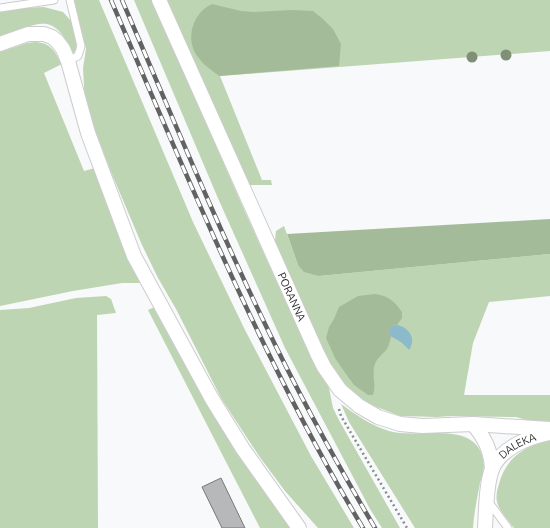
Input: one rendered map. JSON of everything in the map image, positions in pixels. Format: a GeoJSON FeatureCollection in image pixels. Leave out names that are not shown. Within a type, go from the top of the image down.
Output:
{"type":"FeatureCollection","features":[{"type":"Feature","properties":{"kind":"street","name":"PORANNA"},"geometry":{"type":"LineString","coordinates":[[159,0],[313,346],[324,368],[340,390],[359,406],[378,417],[400,424],[422,426],[474,424],[550,428]]}},
{"type":"Feature","properties":{"kind":"street"},"geometry":{"type":"LineString","coordinates":[[0,44],[28,34],[44,34],[52,37],[63,48],[88,133],[134,256],[212,399],[243,448],[299,528]]}},
{"type":"Feature","properties":{"kind":"street","name":"DALEKA"},"geometry":{"type":"LineString","coordinates":[[474,424],[484,438],[492,458],[484,528]]}},
{"type":"Feature","properties":{"kind":"street","name":"DALEKA"},"geometry":{"type":"LineString","coordinates":[[492,468],[497,460],[515,446],[532,436],[550,433]]}},
{"type":"Feature","properties":{"kind":"lane"},"geometry":{"type":"LineString","coordinates":[[0,8],[54,0]]}},
{"type":"Feature","properties":{"kind":"lane"},"geometry":{"type":"LineString","coordinates":[[68,61],[78,56],[81,46],[70,0]]}},
{"type":"Feature","properties":{"kind":"lane"},"geometry":{"type":"LineString","coordinates":[[487,499],[508,528]]}},
{"type":"Feature","properties":{"kind":"path"},"geometry":{"type":"LineString","coordinates":[[334,383],[337,404],[341,416],[407,528]]}},
{"type":"Feature","properties":{"kind":"green space"},"geometry":{"type":"Polygon","coordinates":[[[74,0],[99,0],[193,222],[245,330],[311,456],[354,528],[318,528],[285,491],[259,456],[221,398],[142,245],[111,172],[85,104],[83,68],[86,49],[74,0]]]}},
{"type":"Feature","properties":{"kind":"green space"},"geometry":{"type":"Polygon","coordinates":[[[134,0],[152,0],[297,326],[319,372],[329,388],[333,408],[400,528],[382,528],[370,509],[285,348],[217,196],[134,0]]]}},
{"type":"Feature","properties":{"kind":"green space"},"geometry":{"type":"Polygon","coordinates":[[[166,0],[550,0],[550,51],[220,76],[262,180],[271,180],[272,185],[249,185],[166,0]]]}},
{"type":"Feature","properties":{"kind":"green space"},"geometry":{"type":"Polygon","coordinates":[[[212,4],[241,11],[254,12],[292,10],[313,11],[333,29],[341,44],[339,66],[219,76],[200,60],[194,50],[191,35],[200,13],[212,4]]]}},
{"type":"Feature","properties":{"kind":"green space"},"geometry":{"type":"Polygon","coordinates":[[[44,7],[63,12],[72,22],[76,37],[76,49],[73,54],[66,40],[51,25],[35,25],[0,37],[0,12],[23,8],[44,7]]]}},
{"type":"Feature","properties":{"kind":"green space"},"geometry":{"type":"Polygon","coordinates":[[[35,42],[45,44],[52,48],[62,64],[44,73],[84,171],[95,168],[116,227],[143,283],[122,283],[73,291],[0,306],[0,52],[27,43],[35,42]]]}},
{"type":"Feature","properties":{"kind":"green space"},"geometry":{"type":"Polygon","coordinates":[[[550,219],[550,254],[319,276],[304,272],[298,265],[287,234],[550,219]]]}},
{"type":"Feature","properties":{"kind":"green space"},"geometry":{"type":"Polygon","coordinates":[[[284,226],[298,265],[319,276],[550,254],[550,296],[489,302],[473,343],[464,395],[550,395],[550,421],[530,421],[516,417],[400,416],[369,404],[353,393],[332,367],[320,345],[276,246],[276,231],[284,226]]]}},
{"type":"Feature","properties":{"kind":"green space"},"geometry":{"type":"Polygon","coordinates":[[[375,294],[384,296],[394,302],[402,312],[402,318],[397,325],[392,326],[388,348],[376,362],[374,368],[374,391],[373,395],[368,395],[354,385],[335,358],[326,338],[329,327],[339,307],[358,296],[375,294]]]}},
{"type":"Feature","properties":{"kind":"green space"},"geometry":{"type":"Polygon","coordinates":[[[106,296],[111,299],[116,313],[97,315],[98,528],[0,528],[0,310],[29,308],[76,298],[106,296]]]}},
{"type":"Feature","properties":{"kind":"green space"},"geometry":{"type":"Polygon","coordinates":[[[157,306],[293,528],[260,528],[148,310],[157,306]]]}},
{"type":"Feature","properties":{"kind":"green space"},"geometry":{"type":"Polygon","coordinates":[[[341,404],[370,423],[389,431],[402,433],[446,433],[460,436],[472,441],[480,450],[484,465],[473,528],[415,528],[349,422],[341,404]]]}},
{"type":"Feature","properties":{"kind":"green space"},"geometry":{"type":"Polygon","coordinates":[[[550,440],[550,528],[514,528],[499,508],[497,502],[497,491],[502,475],[506,467],[518,454],[525,449],[550,440]]]}},
{"type":"Feature","properties":{"kind":"water"},"geometry":{"type":"Polygon","coordinates":[[[397,325],[405,328],[412,338],[409,350],[390,334],[392,326],[397,325]]]}},
{"type":"Feature","properties":{"kind":"building"},"geometry":{"type":"Polygon","coordinates":[[[221,478],[245,528],[222,528],[202,487],[221,478]]]}},
{"type":"Feature","properties":{"kind":"railway"},"geometry":{"type":"LineString","coordinates":[[111,0],[198,201],[259,334],[326,464],[363,528]]}},
{"type":"Feature","properties":{"kind":"railway"},"geometry":{"type":"LineString","coordinates":[[122,0],[210,205],[266,326],[318,428],[375,528]]}}]}
